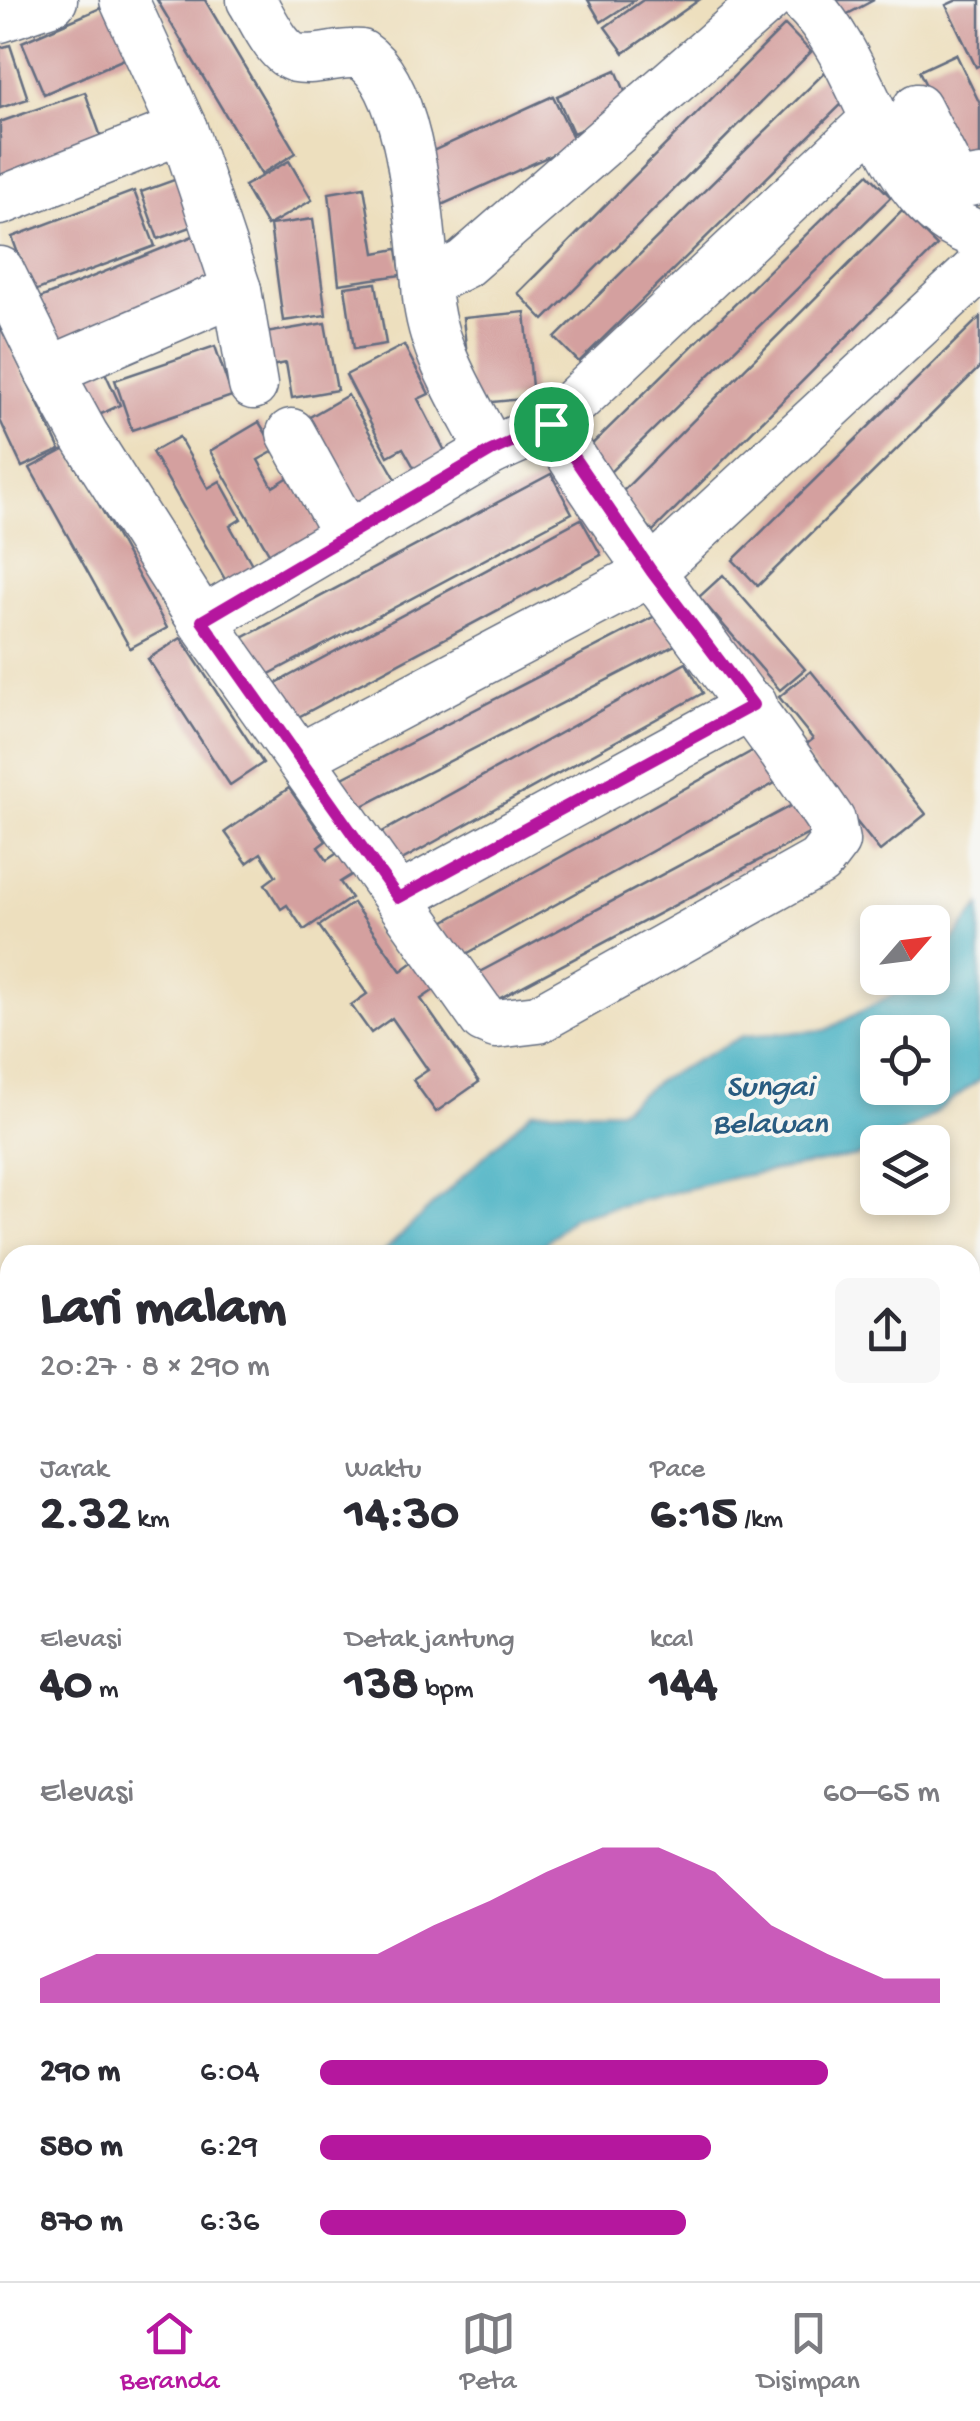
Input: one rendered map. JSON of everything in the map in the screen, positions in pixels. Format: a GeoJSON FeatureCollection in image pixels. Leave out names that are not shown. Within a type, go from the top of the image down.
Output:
{"type":"FeatureCollection","features":[{"type":"Feature","properties":{"kind":"street"},"geometry":{"type":"LineString","coordinates":[[0,18],[53,0]]}},
{"type":"Feature","properties":{"kind":"street"},"geometry":{"type":"LineString","coordinates":[[124,0],[183,129],[237,290],[253,385]]}},
{"type":"Feature","properties":{"kind":"street"},"geometry":{"type":"LineString","coordinates":[[251,0],[286,53],[296,58],[338,52],[361,54],[385,79],[412,159],[427,318],[434,342],[491,451]]}},
{"type":"Feature","properties":{"kind":"street"},"geometry":{"type":"LineString","coordinates":[[426,283],[464,264],[767,0]]}},
{"type":"Feature","properties":{"kind":"street"},"geometry":{"type":"LineString","coordinates":[[804,0],[826,21],[855,72],[950,174],[964,183],[980,180]]}},
{"type":"Feature","properties":{"kind":"street"},"geometry":{"type":"LineString","coordinates":[[895,114],[930,207],[963,230],[980,235]]}},
{"type":"Feature","properties":{"kind":"street"},"geometry":{"type":"LineString","coordinates":[[202,621],[491,451],[551,424],[895,114]]}},
{"type":"Feature","properties":{"kind":"street"},"geometry":{"type":"LineString","coordinates":[[0,201],[183,129]]}},
{"type":"Feature","properties":{"kind":"street"},"geometry":{"type":"LineString","coordinates":[[301,757],[652,572],[980,266]]}},
{"type":"Feature","properties":{"kind":"street"},"geometry":{"type":"LineString","coordinates":[[0,271],[84,435],[202,621],[484,1018],[496,1024],[538,1018],[818,862],[835,841],[832,821],[753,705],[652,572],[551,424]]}},
{"type":"Feature","properties":{"kind":"street"},"geometry":{"type":"LineString","coordinates":[[49,371],[237,290]]}},
{"type":"Feature","properties":{"kind":"street"},"geometry":{"type":"LineString","coordinates":[[291,433],[347,534]]}},
{"type":"Feature","properties":{"kind":"street"},"geometry":{"type":"LineString","coordinates":[[398,898],[753,705]]}},
{"type":"Feature","properties":{"kind":"water","name":"Sungai Belawan"},"geometry":{"type":"Polygon","coordinates":[[[980,905],[980,1079],[950,1101],[950,1015],[860,1015],[860,1105],[945,1105],[925,1120],[916,1125],[860,1125],[858,1156],[736,1177],[573,1217],[544,1245],[391,1245],[532,1111],[619,1110],[659,1080],[743,1036],[826,1030],[892,995],[950,995],[950,945],[980,905]]]}},
{"type":"Feature","properties":{"kind":"building"},"geometry":{"type":"Polygon","coordinates":[[[157,0],[205,0],[296,153],[261,174],[157,0]]]}},
{"type":"Feature","properties":{"kind":"building"},"geometry":{"type":"Polygon","coordinates":[[[588,0],[635,0],[601,22],[588,0]]]}},
{"type":"Feature","properties":{"kind":"building"},"geometry":{"type":"Polygon","coordinates":[[[643,0],[699,0],[624,53],[605,27],[643,0]]]}},
{"type":"Feature","properties":{"kind":"building"},"geometry":{"type":"Polygon","coordinates":[[[823,0],[874,0],[834,21],[823,0]]]}},
{"type":"Feature","properties":{"kind":"building"},"geometry":{"type":"Polygon","coordinates":[[[957,0],[980,0],[980,65],[976,67],[946,5],[957,0]]]}},
{"type":"Feature","properties":{"kind":"building"},"geometry":{"type":"Polygon","coordinates":[[[110,4],[131,56],[44,94],[22,42],[110,4]]]}},
{"type":"Feature","properties":{"kind":"building"},"geometry":{"type":"Polygon","coordinates":[[[785,25],[811,52],[544,320],[518,293],[785,25]]]}},
{"type":"Feature","properties":{"kind":"building"},"geometry":{"type":"Polygon","coordinates":[[[10,45],[28,99],[0,108],[0,48],[10,45]]]}},
{"type":"Feature","properties":{"kind":"building"},"geometry":{"type":"Polygon","coordinates":[[[956,54],[980,104],[980,173],[971,177],[919,71],[956,54]]]}},
{"type":"Feature","properties":{"kind":"building"},"geometry":{"type":"Polygon","coordinates":[[[616,70],[632,108],[573,133],[557,96],[616,70]]]}},
{"type":"Feature","properties":{"kind":"building"},"geometry":{"type":"Polygon","coordinates":[[[825,72],[849,97],[579,362],[555,338],[825,72]]]}},
{"type":"Feature","properties":{"kind":"building"},"geometry":{"type":"Polygon","coordinates":[[[85,92],[105,148],[0,185],[0,122],[85,92]]]}},
{"type":"Feature","properties":{"kind":"building"},"geometry":{"type":"Polygon","coordinates":[[[553,96],[576,144],[437,207],[415,159],[553,96]]]}},
{"type":"Feature","properties":{"kind":"building"},"geometry":{"type":"Polygon","coordinates":[[[289,161],[312,200],[267,226],[244,186],[289,161]]]}},
{"type":"Feature","properties":{"kind":"building"},"geometry":{"type":"Polygon","coordinates":[[[868,174],[891,197],[603,479],[581,455],[868,174]]]}},
{"type":"Feature","properties":{"kind":"building"},"geometry":{"type":"Polygon","coordinates":[[[185,176],[202,223],[158,239],[141,192],[185,176]]]}},
{"type":"Feature","properties":{"kind":"building"},"geometry":{"type":"Polygon","coordinates":[[[364,187],[375,253],[397,249],[401,275],[339,284],[329,193],[364,187]]]}},
{"type":"Feature","properties":{"kind":"building"},"geometry":{"type":"Polygon","coordinates":[[[134,191],[155,246],[32,292],[12,237],[134,191]]]}},
{"type":"Feature","properties":{"kind":"building"},"geometry":{"type":"Polygon","coordinates":[[[902,211],[937,246],[653,531],[618,496],[902,211]]]}},
{"type":"Feature","properties":{"kind":"building"},"geometry":{"type":"Polygon","coordinates":[[[313,219],[326,315],[283,321],[270,225],[313,219]]]}},
{"type":"Feature","properties":{"kind":"building"},"geometry":{"type":"Polygon","coordinates":[[[198,234],[219,285],[61,349],[40,298],[198,234]]]}},
{"type":"Feature","properties":{"kind":"building"},"geometry":{"type":"Polygon","coordinates":[[[376,283],[386,344],[354,349],[345,287],[376,283]]]}},
{"type":"Feature","properties":{"kind":"building"},"geometry":{"type":"Polygon","coordinates":[[[525,312],[533,398],[472,404],[463,318],[525,312]]]}},
{"type":"Feature","properties":{"kind":"building"},"geometry":{"type":"Polygon","coordinates":[[[980,317],[980,367],[758,586],[733,560],[980,317]]]}},
{"type":"Feature","properties":{"kind":"building"},"geometry":{"type":"Polygon","coordinates":[[[325,323],[337,390],[292,398],[286,363],[266,367],[260,334],[325,323]]]}},
{"type":"Feature","properties":{"kind":"building"},"geometry":{"type":"Polygon","coordinates":[[[0,324],[60,450],[22,467],[0,420],[0,324]]]}},
{"type":"Feature","properties":{"kind":"building"},"geometry":{"type":"Polygon","coordinates":[[[404,345],[429,394],[418,399],[446,453],[415,469],[403,448],[388,456],[346,375],[404,345]]]}},
{"type":"Feature","properties":{"kind":"building"},"geometry":{"type":"Polygon","coordinates":[[[215,346],[232,396],[132,430],[115,380],[215,346]]]}},
{"type":"Feature","properties":{"kind":"building"},"geometry":{"type":"Polygon","coordinates":[[[102,366],[120,405],[93,418],[74,379],[102,366]]]}},
{"type":"Feature","properties":{"kind":"building"},"geometry":{"type":"Polygon","coordinates":[[[348,395],[397,481],[350,508],[301,422],[348,395]]]}},
{"type":"Feature","properties":{"kind":"building"},"geometry":{"type":"Polygon","coordinates":[[[259,422],[276,450],[258,460],[273,487],[292,475],[325,532],[274,562],[210,451],[259,422]]]}},
{"type":"Feature","properties":{"kind":"building"},"geometry":{"type":"Polygon","coordinates":[[[179,437],[208,488],[220,481],[241,519],[230,526],[257,573],[230,588],[152,452],[179,437]]]}},
{"type":"Feature","properties":{"kind":"building"},"geometry":{"type":"Polygon","coordinates":[[[68,448],[167,628],[130,648],[30,468],[68,448]]]}},
{"type":"Feature","properties":{"kind":"building"},"geometry":{"type":"Polygon","coordinates":[[[551,474],[572,513],[256,681],[235,642],[551,474]]]}},
{"type":"Feature","properties":{"kind":"building"},"geometry":{"type":"Polygon","coordinates":[[[581,519],[601,555],[285,724],[267,688],[581,519]]]}},
{"type":"Feature","properties":{"kind":"building"},"geometry":{"type":"Polygon","coordinates":[[[723,575],[805,669],[780,690],[699,597],[723,575]]]}},
{"type":"Feature","properties":{"kind":"building"},"geometry":{"type":"Polygon","coordinates":[[[661,613],[677,644],[349,813],[333,783],[661,613]]]}},
{"type":"Feature","properties":{"kind":"building"},"geometry":{"type":"Polygon","coordinates":[[[181,638],[263,763],[230,785],[148,659],[181,638]]]}},
{"type":"Feature","properties":{"kind":"building"},"geometry":{"type":"Polygon","coordinates":[[[686,663],[703,693],[391,866],[375,836],[686,663]]]}},
{"type":"Feature","properties":{"kind":"building"},"geometry":{"type":"Polygon","coordinates":[[[811,671],[926,814],[880,851],[799,750],[813,739],[779,697],[811,671]]]}},
{"type":"Feature","properties":{"kind":"building"},"geometry":{"type":"Polygon","coordinates":[[[756,749],[775,783],[457,959],[438,925],[756,749]]]}},
{"type":"Feature","properties":{"kind":"building"},"geometry":{"type":"Polygon","coordinates":[[[289,788],[326,841],[318,847],[327,860],[342,850],[356,872],[340,882],[351,898],[304,930],[287,905],[281,909],[265,884],[276,876],[261,853],[247,863],[225,832],[289,788]]]}},
{"type":"Feature","properties":{"kind":"building"},"geometry":{"type":"Polygon","coordinates":[[[798,802],[814,831],[489,1004],[474,975],[798,802]]]}},
{"type":"Feature","properties":{"kind":"building"},"geometry":{"type":"Polygon","coordinates":[[[353,903],[401,971],[419,958],[440,986],[421,999],[479,1082],[436,1112],[413,1080],[428,1070],[392,1018],[371,1033],[351,1005],[367,994],[319,926],[353,903]]]}},
{"type":"Feature","properties":{"kind":"route"},"geometry":{"type":"LineString","coordinates":[[551,424],[585,480],[753,705],[398,898],[202,621],[491,451],[551,424]]}}]}
